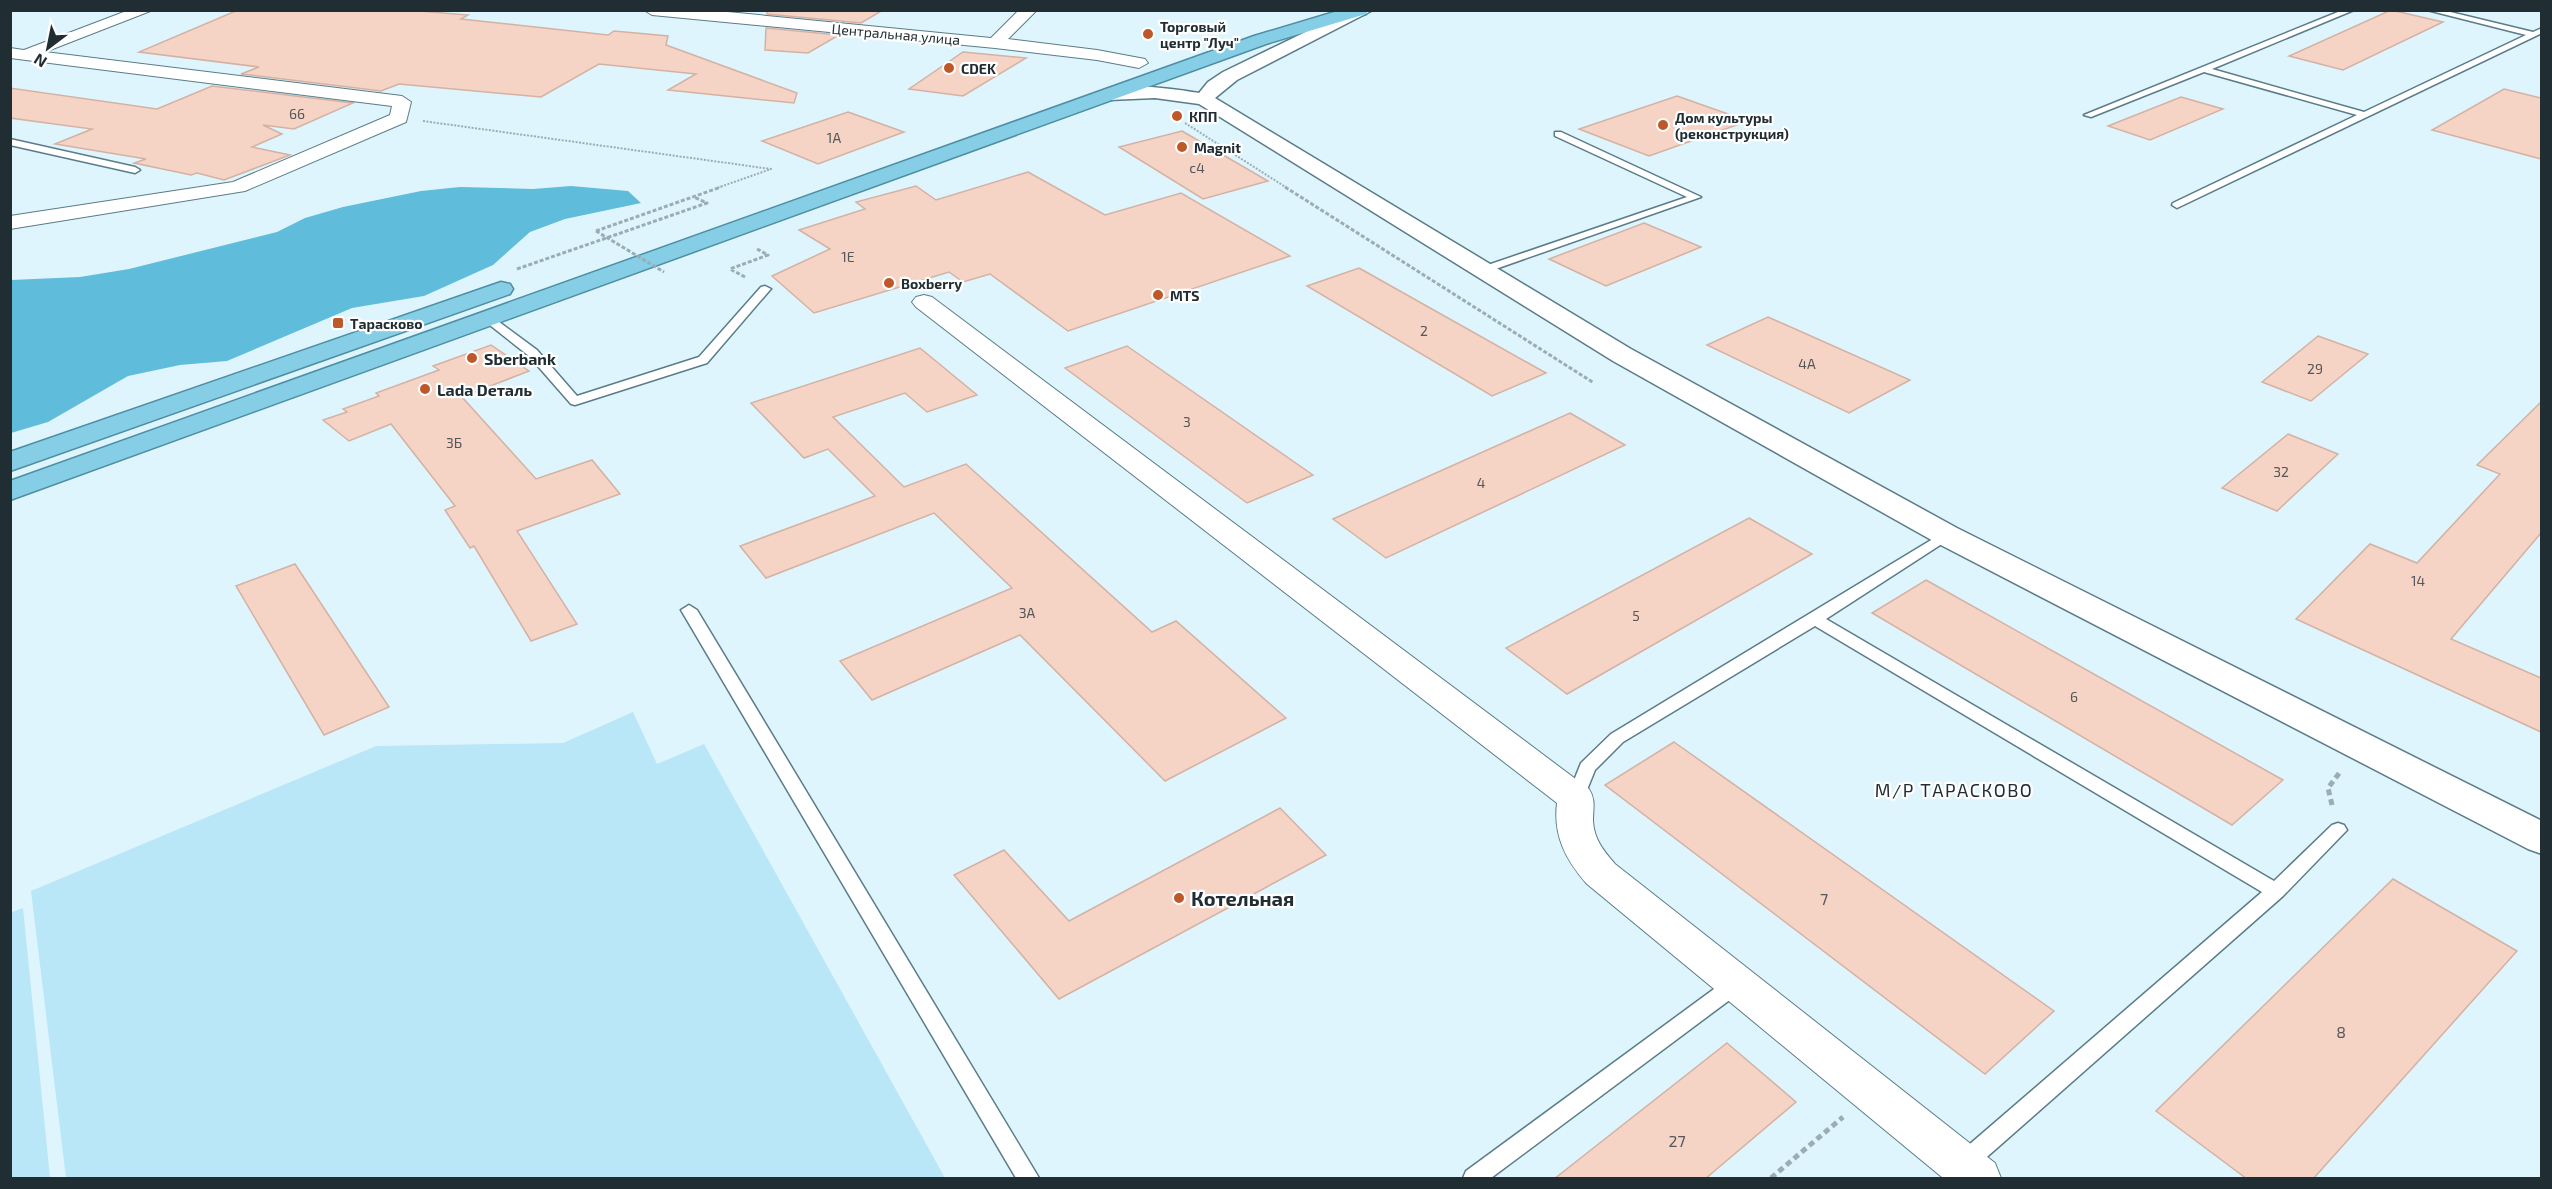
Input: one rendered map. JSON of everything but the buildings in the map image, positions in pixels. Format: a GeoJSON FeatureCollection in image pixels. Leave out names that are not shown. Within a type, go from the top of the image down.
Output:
{"type":"FeatureCollection","features":[{"type":"Feature","properties":{"kind":"highway"},"geometry":{"type":"LineString","coordinates":[[1219,36],[1304,10]]}},
{"type":"Feature","properties":{"kind":"highway"},"geometry":{"type":"LineString","coordinates":[[10,491],[1260,40],[1362,10]]}},
{"type":"Feature","properties":{"kind":"highway"},"geometry":{"type":"LineString","coordinates":[[823,175],[1149,60]]}},
{"type":"Feature","properties":{"kind":"highway"},"geometry":{"type":"LineString","coordinates":[[10,462],[518,283]]}},
{"type":"Feature","properties":{"kind":"street"},"geometry":{"type":"LineString","coordinates":[[18,60],[145,10]]}},
{"type":"Feature","properties":{"kind":"street","name":"Центральная улица"},"geometry":{"type":"LineString","coordinates":[[652,10],[1149,60]]}},
{"type":"Feature","properties":{"kind":"street"},"geometry":{"type":"LineString","coordinates":[[772,22],[791,10]]}},
{"type":"Feature","properties":{"kind":"street"},"geometry":{"type":"LineString","coordinates":[[995,43],[1029,10]]}},
{"type":"Feature","properties":{"kind":"street"},"geometry":{"type":"LineString","coordinates":[[1204,99],[1215,86],[1230,76],[1362,10]]}},
{"type":"Feature","properties":{"kind":"street"},"geometry":{"type":"LineString","coordinates":[[10,223],[238,187],[399,117],[402,102],[58,57],[18,60]]}},
{"type":"Feature","properties":{"kind":"street"},"geometry":{"type":"LineString","coordinates":[[1109,94],[1155,92],[1204,99],[1622,355],[1946,535],[2541,839]]}},
{"type":"Feature","properties":{"kind":"street"},"geometry":{"type":"LineString","coordinates":[[924,302],[1575,798],[1572,821],[1581,852],[1600,874],[1970,1172]]}},
{"type":"Feature","properties":{"kind":"lane"},"geometry":{"type":"LineString","coordinates":[[2331,10],[2347,12]]}},
{"type":"Feature","properties":{"kind":"lane"},"geometry":{"type":"LineString","coordinates":[[2430,10],[2537,32]]}},
{"type":"Feature","properties":{"kind":"lane"},"geometry":{"type":"LineString","coordinates":[[2088,115],[2347,12]]}},
{"type":"Feature","properties":{"kind":"lane"},"geometry":{"type":"LineString","coordinates":[[2177,205],[2537,32]]}},
{"type":"Feature","properties":{"kind":"lane"},"geometry":{"type":"LineString","coordinates":[[2204,69],[2365,115]]}},
{"type":"Feature","properties":{"kind":"lane"},"geometry":{"type":"LineString","coordinates":[[1483,270],[1696,197],[1558,134]]}},
{"type":"Feature","properties":{"kind":"lane"},"geometry":{"type":"LineString","coordinates":[[10,142],[135,170]]}},
{"type":"Feature","properties":{"kind":"lane"},"geometry":{"type":"LineString","coordinates":[[487,318],[533,353],[575,401],[703,360],[765,289]]}},
{"type":"Feature","properties":{"kind":"lane"},"geometry":{"type":"LineString","coordinates":[[1575,798],[1587,767],[1617,738],[1815,619],[1946,535]]}},
{"type":"Feature","properties":{"kind":"lane"},"geometry":{"type":"LineString","coordinates":[[690,610],[1028,1179]]}},
{"type":"Feature","properties":{"kind":"lane"},"geometry":{"type":"LineString","coordinates":[[1815,619],[2276,891]]}},
{"type":"Feature","properties":{"kind":"lane"},"geometry":{"type":"LineString","coordinates":[[1970,1172],[2276,891],[2338,830]]}},
{"type":"Feature","properties":{"kind":"lane"},"geometry":{"type":"LineString","coordinates":[[1474,1179],[1736,984]]}},
{"type":"Feature","properties":{"kind":"path"},"geometry":{"type":"LineString","coordinates":[[399,117],[771,168],[596,231],[664,272]]}},
{"type":"Feature","properties":{"kind":"path"},"geometry":{"type":"LineString","coordinates":[[1185,123],[1594,382]]}},
{"type":"Feature","properties":{"kind":"path"},"geometry":{"type":"LineString","coordinates":[[753,247],[768,255],[730,268],[765,289]]}},
{"type":"Feature","properties":{"kind":"path"},"geometry":{"type":"LineString","coordinates":[[1771,1179],[1871,1092]]}},
{"type":"Feature","properties":{"kind":"shaded area"},"geometry":{"type":"Polygon","coordinates":[[[571,186],[628,191],[641,203],[565,219],[530,232],[493,265],[424,296],[352,308],[227,361],[180,365],[128,376],[48,422],[11,433],[11,280],[80,277],[129,269],[277,232],[305,218],[343,207],[421,191],[460,187],[533,189],[571,186]]]}},
{"type":"Feature","properties":{"kind":"shaded area"},"geometry":{"type":"Polygon","coordinates":[[[633,712],[657,764],[704,744],[945,1178],[66,1178],[31,891],[376,746],[563,743],[633,712]]]}},
{"type":"Feature","properties":{"kind":"shaded area"},"geometry":{"type":"Polygon","coordinates":[[[23,908],[50,1178],[11,1178],[10,913],[23,908]]]}},
{"type":"Feature","properties":{"kind":"place","name":"Торговый центр \"Луч\""},"geometry":{"type":"Point","coordinates":[1148,34]}},
{"type":"Feature","properties":{"kind":"place","name":"CDEK"},"geometry":{"type":"Point","coordinates":[949,68]}},
{"type":"Feature","properties":{"kind":"place","name":"КПП"},"geometry":{"type":"Point","coordinates":[1177,116]}},
{"type":"Feature","properties":{"kind":"place","name":"Дом культуры (реконструкция)"},"geometry":{"type":"Point","coordinates":[1663,125]}},
{"type":"Feature","properties":{"kind":"place","name":"Magnit"},"geometry":{"type":"Point","coordinates":[1182,147]}},
{"type":"Feature","properties":{"kind":"place","name":"Boxberry"},"geometry":{"type":"Point","coordinates":[889,283]}},
{"type":"Feature","properties":{"kind":"place","name":"MTS"},"geometry":{"type":"Point","coordinates":[1158,295]}},
{"type":"Feature","properties":{"kind":"place","name":"Тарасково"},"geometry":{"type":"Point","coordinates":[338,323]}},
{"type":"Feature","properties":{"kind":"place","name":"Sberbank"},"geometry":{"type":"Point","coordinates":[472,358]}},
{"type":"Feature","properties":{"kind":"place","name":"Lada Dеталь"},"geometry":{"type":"Point","coordinates":[425,389]}},
{"type":"Feature","properties":{"kind":"place","name":"Котельная"},"geometry":{"type":"Point","coordinates":[1179,898]}},
{"type":"Feature","properties":{"kind":"district","name":"М/Р ТАРАСКОВО"},"geometry":{"type":"Point","coordinates":[1954,790]}}]}
